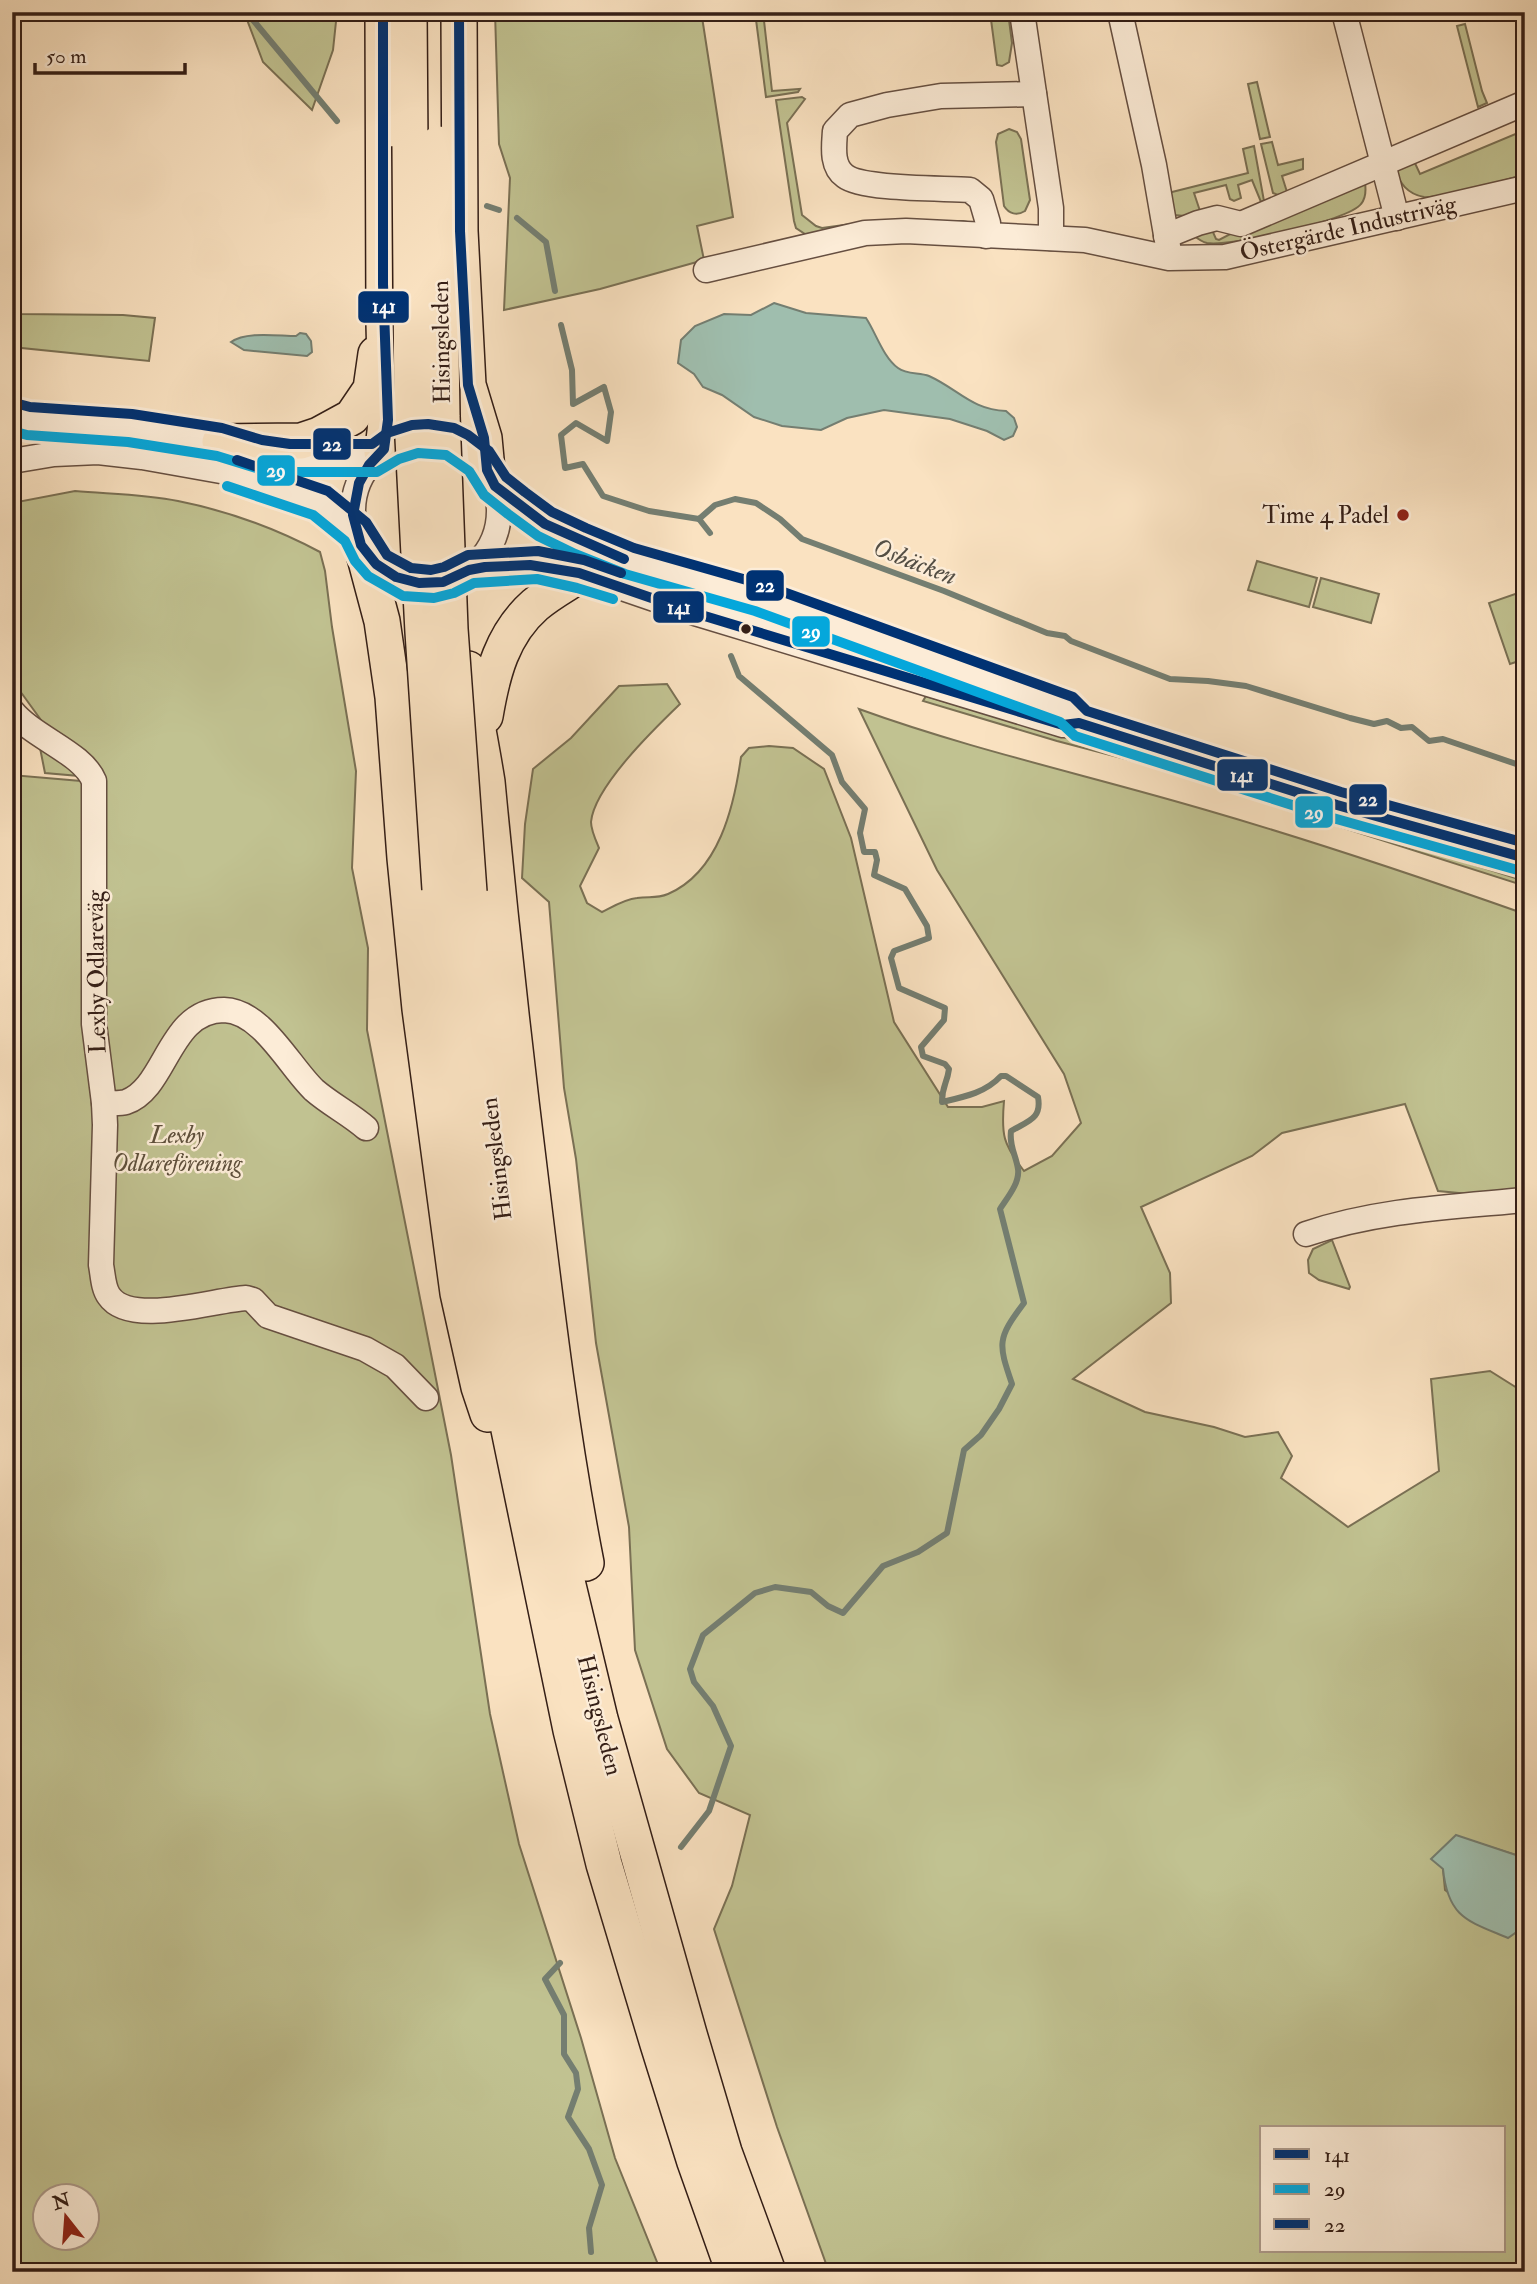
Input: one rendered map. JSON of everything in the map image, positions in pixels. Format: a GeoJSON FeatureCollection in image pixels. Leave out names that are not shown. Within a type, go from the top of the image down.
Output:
{"type":"FeatureCollection","features":[{"type":"Feature","properties":{"kind":"highway"},"geometry":{"type":"LineString","coordinates":[[379,455],[387,427],[388,400],[384,324],[383,12]]}},
{"type":"Feature","properties":{"kind":"highway","name":"Hisingsleden"},"geometry":{"type":"LineString","coordinates":[[410,12],[412,419],[422,632],[454,891],[533,1419],[549,1506],[600,1718],[638,1856],[724,2152],[768,2272]]}},
{"type":"Feature","properties":{"kind":"highway","name":"Hisingsleden"},"geometry":{"type":"LineString","coordinates":[[438,12],[442,429],[450,629],[454,891],[467,1141],[507,1420],[571,1730],[604,1864],[687,2136],[734,2272]]}},
{"type":"Feature","properties":{"kind":"highway"},"geometry":{"type":"LineString","coordinates":[[459,12],[460,232],[468,385],[484,438],[491,478]]}},
{"type":"Feature","properties":{"kind":"highway"},"geometry":{"type":"LineString","coordinates":[[220,442],[302,441],[352,417],[371,389],[376,346],[384,324]]}},
{"type":"Feature","properties":{"kind":"highway"},"geometry":{"type":"LineString","coordinates":[[359,539],[382,621],[393,697],[420,1009],[458,1293],[478,1387],[525,1514]]}},
{"type":"Feature","properties":{"kind":"highway"},"geometry":{"type":"LineString","coordinates":[[467,571],[464,617],[468,665],[474,719],[481,740],[522,1111],[566,1462],[638,1856]]}},
{"type":"Feature","properties":{"kind":"highway"},"geometry":{"type":"LineString","coordinates":[[481,740],[491,677],[500,652],[515,628],[535,605],[580,574]]}},
{"type":"Feature","properties":{"kind":"street"},"geometry":{"type":"LineString","coordinates":[[1022,12],[1051,208],[1051,238]]}},
{"type":"Feature","properties":{"kind":"street"},"geometry":{"type":"LineString","coordinates":[[1120,12],[1154,165],[1168,247],[1198,223],[1217,218],[1241,224],[1525,103]]}},
{"type":"Feature","properties":{"kind":"street"},"geometry":{"type":"LineString","coordinates":[[1343,12],[1397,218]]}},
{"type":"Feature","properties":{"kind":"street"},"geometry":{"type":"LineString","coordinates":[[986,236],[988,223],[981,199],[970,190],[863,184],[844,176],[833,156],[835,131],[850,115],[887,105],[941,96],[1034,94]]}},
{"type":"Feature","properties":{"kind":"street","name":"Östergärde Industriväg"},"geometry":{"type":"LineString","coordinates":[[706,270],[865,233],[943,232],[1085,240],[1168,247],[1225,257],[1525,188]]}},
{"type":"Feature","properties":{"kind":"street"},"geometry":{"type":"LineString","coordinates":[[12,417],[28,421],[130,428],[220,442],[259,454],[289,458],[379,455]]}},
{"type":"Feature","properties":{"kind":"street"},"geometry":{"type":"LineString","coordinates":[[359,539],[353,512],[356,492],[363,474],[379,455],[403,441],[439,439],[461,447],[480,461],[491,478],[545,524],[629,561],[759,598],[1068,710],[1079,723]]}},
{"type":"Feature","properties":{"kind":"street"},"geometry":{"type":"LineString","coordinates":[[12,461],[54,454],[98,452],[232,473],[320,503],[359,539],[372,560],[384,571],[407,582],[432,584],[449,580],[467,571],[484,556],[496,531],[499,513],[491,478]]}},
{"type":"Feature","properties":{"kind":"street"},"geometry":{"type":"LineString","coordinates":[[467,571],[538,565],[580,574],[695,613],[1063,725],[1079,723],[1336,805],[1525,858]]}},
{"type":"Feature","properties":{"kind":"street","name":"Lexby Odlareväg"},"geometry":{"type":"LineString","coordinates":[[12,711],[32,730],[84,764],[94,781],[94,1024],[104,1103],[101,1265],[103,1282],[110,1297],[121,1306],[139,1312],[246,1298],[253,1300],[268,1316],[365,1349],[395,1366],[426,1398]]}},
{"type":"Feature","properties":{"kind":"street"},"geometry":{"type":"LineString","coordinates":[[104,1103],[127,1101],[138,1094],[148,1084],[181,1032],[207,1013],[227,1010],[250,1019],[263,1030],[316,1092],[366,1128]]}},
{"type":"Feature","properties":{"kind":"street"},"geometry":{"type":"LineString","coordinates":[[1306,1234],[1345,1221],[1399,1212],[1525,1200]]}},
{"type":"Feature","properties":{"kind":"green space"},"geometry":{"type":"Polygon","coordinates":[[[246,12],[337,12],[333,50],[312,110],[263,62],[246,12]]]}},
{"type":"Feature","properties":{"kind":"green space"},"geometry":{"type":"Polygon","coordinates":[[[495,12],[683,12],[683,15],[702,17],[733,217],[697,226],[704,260],[600,289],[504,310],[510,178],[499,144],[495,12]]]}},
{"type":"Feature","properties":{"kind":"green space"},"geometry":{"type":"Polygon","coordinates":[[[755,12],[763,12],[772,91],[800,89],[798,92],[766,97],[755,12]]]}},
{"type":"Feature","properties":{"kind":"green space"},"geometry":{"type":"Polygon","coordinates":[[[990,12],[1008,12],[1012,43],[1009,62],[1002,66],[997,65],[990,12]]]}},
{"type":"Feature","properties":{"kind":"green space"},"geometry":{"type":"Polygon","coordinates":[[[1465,24],[1487,103],[1478,107],[1457,26],[1465,24]]]}},
{"type":"Feature","properties":{"kind":"green space"},"geometry":{"type":"Polygon","coordinates":[[[1257,82],[1270,137],[1260,139],[1248,84],[1257,82]]]}},
{"type":"Feature","properties":{"kind":"green space"},"geometry":{"type":"Polygon","coordinates":[[[802,97],[805,99],[787,123],[802,215],[816,226],[822,228],[873,221],[963,221],[968,222],[968,225],[808,236],[796,228],[776,100],[802,97]]]}},
{"type":"Feature","properties":{"kind":"green space"},"geometry":{"type":"Polygon","coordinates":[[[1009,129],[1017,132],[1021,139],[1030,200],[1025,211],[1016,214],[1004,206],[996,142],[998,134],[1009,129]]]}},
{"type":"Feature","properties":{"kind":"green space"},"geometry":{"type":"Polygon","coordinates":[[[1525,130],[1525,174],[1516,177],[1458,192],[1424,197],[1405,187],[1394,169],[1414,161],[1420,174],[1525,130]]]}},
{"type":"Feature","properties":{"kind":"green space"},"geometry":{"type":"Polygon","coordinates":[[[1272,142],[1278,165],[1303,159],[1303,169],[1282,176],[1287,192],[1278,195],[1273,193],[1261,144],[1272,142]]]}},
{"type":"Feature","properties":{"kind":"green space"},"geometry":{"type":"Polygon","coordinates":[[[1254,146],[1264,201],[1261,202],[1252,180],[1238,185],[1241,198],[1234,201],[1230,199],[1226,185],[1194,193],[1200,211],[1185,216],[1174,215],[1168,193],[1248,173],[1243,149],[1254,146]]]}},
{"type":"Feature","properties":{"kind":"green space"},"geometry":{"type":"Polygon","coordinates":[[[1365,183],[1361,204],[1352,211],[1313,225],[1220,243],[1205,243],[1193,235],[1209,223],[1219,240],[1240,229],[1365,183]]]}},
{"type":"Feature","properties":{"kind":"green space"},"geometry":{"type":"Polygon","coordinates":[[[12,312],[155,318],[149,361],[12,347],[12,312]]]}},
{"type":"Feature","properties":{"kind":"green space","name":"Lexby Odlareförening"},"geometry":{"type":"Polygon","coordinates":[[[75,491],[165,499],[197,505],[251,521],[320,552],[356,771],[352,868],[368,948],[367,1030],[451,1455],[490,1714],[519,1844],[581,2038],[615,2158],[661,2272],[12,2272],[12,775],[105,783],[102,778],[45,773],[40,748],[41,720],[20,691],[17,656],[19,636],[12,627],[12,503],[75,491]]]}},
{"type":"Feature","properties":{"kind":"green space"},"geometry":{"type":"Polygon","coordinates":[[[1257,561],[1317,578],[1309,607],[1248,590],[1257,561]]]}},
{"type":"Feature","properties":{"kind":"green space"},"geometry":{"type":"Polygon","coordinates":[[[1321,578],[1379,594],[1371,623],[1313,607],[1321,578]]]}},
{"type":"Feature","properties":{"kind":"green space"},"geometry":{"type":"Polygon","coordinates":[[[1518,593],[1525,614],[1525,659],[1510,664],[1489,603],[1518,593]]]}},
{"type":"Feature","properties":{"kind":"green space"},"geometry":{"type":"Polygon","coordinates":[[[667,684],[680,704],[627,759],[595,808],[591,825],[599,848],[580,886],[587,903],[602,912],[628,900],[664,896],[685,884],[700,870],[721,836],[734,796],[741,757],[749,748],[793,748],[824,769],[851,838],[894,1022],[948,1107],[982,1107],[1004,1101],[1005,1139],[1024,1171],[1052,1156],[1081,1123],[1064,1074],[937,870],[859,709],[945,737],[1286,834],[1525,914],[1525,1189],[1480,1195],[1438,1191],[1405,1104],[1282,1133],[1252,1156],[1141,1207],[1170,1273],[1171,1303],[1073,1379],[1145,1412],[1214,1427],[1245,1437],[1278,1432],[1292,1456],[1281,1478],[1348,1527],[1439,1471],[1431,1379],[1490,1371],[1525,1393],[1525,1858],[1456,1836],[1443,1869],[1445,1890],[1508,1937],[1525,1926],[1525,2272],[829,2272],[777,2127],[714,1929],[732,1886],[750,1815],[699,1793],[667,1749],[635,1650],[629,1527],[596,1343],[576,1159],[564,1088],[549,902],[522,878],[525,824],[533,769],[571,738],[619,686],[667,684]]]}},
{"type":"Feature","properties":{"kind":"green space"},"geometry":{"type":"Polygon","coordinates":[[[926,696],[1148,762],[1152,766],[923,701],[926,696]]]}},
{"type":"Feature","properties":{"kind":"green space"},"geometry":{"type":"Polygon","coordinates":[[[1180,771],[1525,881],[1525,886],[1178,775],[1180,771]]]}},
{"type":"Feature","properties":{"kind":"green space"},"geometry":{"type":"Polygon","coordinates":[[[1332,1240],[1349,1289],[1319,1280],[1309,1273],[1308,1260],[1313,1249],[1332,1240]]]}},
{"type":"Feature","properties":{"kind":"shaded area"},"geometry":{"type":"Polygon","coordinates":[[[774,303],[806,313],[866,318],[884,351],[898,368],[905,372],[929,376],[984,407],[1006,411],[1014,418],[1017,427],[1013,436],[1004,440],[987,431],[950,419],[884,410],[847,418],[821,430],[782,426],[754,417],[722,395],[703,387],[694,374],[678,363],[681,340],[695,326],[724,314],[751,315],[774,303]]]}},
{"type":"Feature","properties":{"kind":"shaded area"},"geometry":{"type":"Polygon","coordinates":[[[300,333],[306,334],[311,341],[312,352],[307,356],[244,350],[231,342],[245,336],[296,336],[300,333]]]}},
{"type":"Feature","properties":{"kind":"shaded area"},"geometry":{"type":"Polygon","coordinates":[[[1456,1835],[1525,1858],[1525,1926],[1508,1938],[1471,1922],[1455,1908],[1443,1869],[1431,1859],[1456,1835]]]}},
{"type":"Feature","properties":{"kind":"waterway","name":"Osbäcken"},"geometry":{"type":"LineString","coordinates":[[252,12],[253,20],[337,121]]}},
{"type":"Feature","properties":{"kind":"waterway","name":"Osbäcken"},"geometry":{"type":"LineString","coordinates":[[487,206],[499,210]]}},
{"type":"Feature","properties":{"kind":"waterway","name":"Osbäcken"},"geometry":{"type":"LineString","coordinates":[[517,218],[546,242],[555,291]]}},
{"type":"Feature","properties":{"kind":"waterway","name":"Osbäcken"},"geometry":{"type":"LineString","coordinates":[[561,325],[572,370],[573,404],[604,387],[611,412],[607,441],[576,423],[561,435],[565,468],[583,464],[603,496],[649,511],[699,519],[715,505],[735,499],[756,503],[780,519],[802,539],[944,591],[1047,633],[1065,636],[1071,641],[1170,679],[1246,686],[1374,724],[1387,721],[1401,728],[1412,727],[1429,741],[1443,739],[1525,767]]}},
{"type":"Feature","properties":{"kind":"waterway"},"geometry":{"type":"LineString","coordinates":[[699,519],[710,533]]}},
{"type":"Feature","properties":{"kind":"waterway"},"geometry":{"type":"LineString","coordinates":[[681,1847],[709,1811],[731,1746],[713,1706],[694,1682],[690,1669],[703,1635],[755,1593],[775,1587],[811,1592],[828,1606],[843,1613],[883,1566],[918,1552],[947,1533],[964,1450],[981,1435],[1012,1384],[1004,1359],[1003,1342],[1009,1325],[1024,1303],[1000,1209],[1018,1174],[1011,1131],[1036,1115],[1039,1104],[1038,1097],[1006,1076],[1001,1076],[988,1087],[974,1093],[942,1102],[949,1069],[945,1064],[923,1056],[921,1047],[944,1020],[945,1008],[899,988],[891,958],[894,951],[929,938],[927,926],[905,889],[874,875],[877,860],[875,852],[864,852],[860,833],[865,809],[842,782],[832,755],[739,676],[731,656]]}},
{"type":"Feature","properties":{"kind":"waterway"},"geometry":{"type":"LineString","coordinates":[[560,1963],[545,1979],[564,2015],[564,2054],[576,2073],[578,2089],[568,2117],[589,2149],[602,2185],[589,2228],[591,2252]]}},
{"type":"Feature","properties":{"kind":"transit line","name":"141"},"geometry":{"type":"LineString","coordinates":[[383,12],[383,284],[388,420],[384,449],[369,465],[359,483],[353,515],[361,545],[376,564],[396,577],[419,583],[443,582],[469,570],[485,567],[530,565],[579,573],[698,614],[1063,725],[1079,723],[1337,805],[1525,858]]}},
{"type":"Feature","properties":{"kind":"transit line","name":"141"},"geometry":{"type":"LineString","coordinates":[[459,12],[460,231],[468,385],[484,438],[487,470],[495,486],[545,524],[624,559]]}},
{"type":"Feature","properties":{"kind":"transit line","name":"22"},"geometry":{"type":"LineString","coordinates":[[15,403],[30,407],[132,414],[222,428],[262,440],[290,444],[372,444],[387,433],[412,425],[428,424],[454,428],[489,451],[506,477],[552,512],[634,548],[764,585],[1073,697],[1087,711],[1341,792],[1525,843]]}},
{"type":"Feature","properties":{"kind":"transit line","name":"29"},"geometry":{"type":"LineString","coordinates":[[12,431],[27,435],[128,442],[217,456],[256,468],[289,472],[377,472],[399,459],[418,453],[446,455],[469,471],[484,495],[538,536],[625,574],[755,611],[1060,722],[1075,736],[1333,818],[1521,871]]}},
{"type":"Feature","properties":{"kind":"transit line","name":"22"},"geometry":{"type":"LineString","coordinates":[[237,460],[328,491],[366,522],[387,555],[411,568],[431,570],[444,567],[468,555],[538,551],[584,560],[621,573]]}},
{"type":"Feature","properties":{"kind":"transit line","name":"29"},"geometry":{"type":"LineString","coordinates":[[227,486],[313,515],[345,541],[355,561],[368,576],[403,596],[434,598],[454,593],[474,583],[537,579],[613,599]]}},
{"type":"Feature","properties":{"kind":"place","name":"Time 4 Padel"},"geometry":{"type":"Point","coordinates":[1403,515]}}]}
